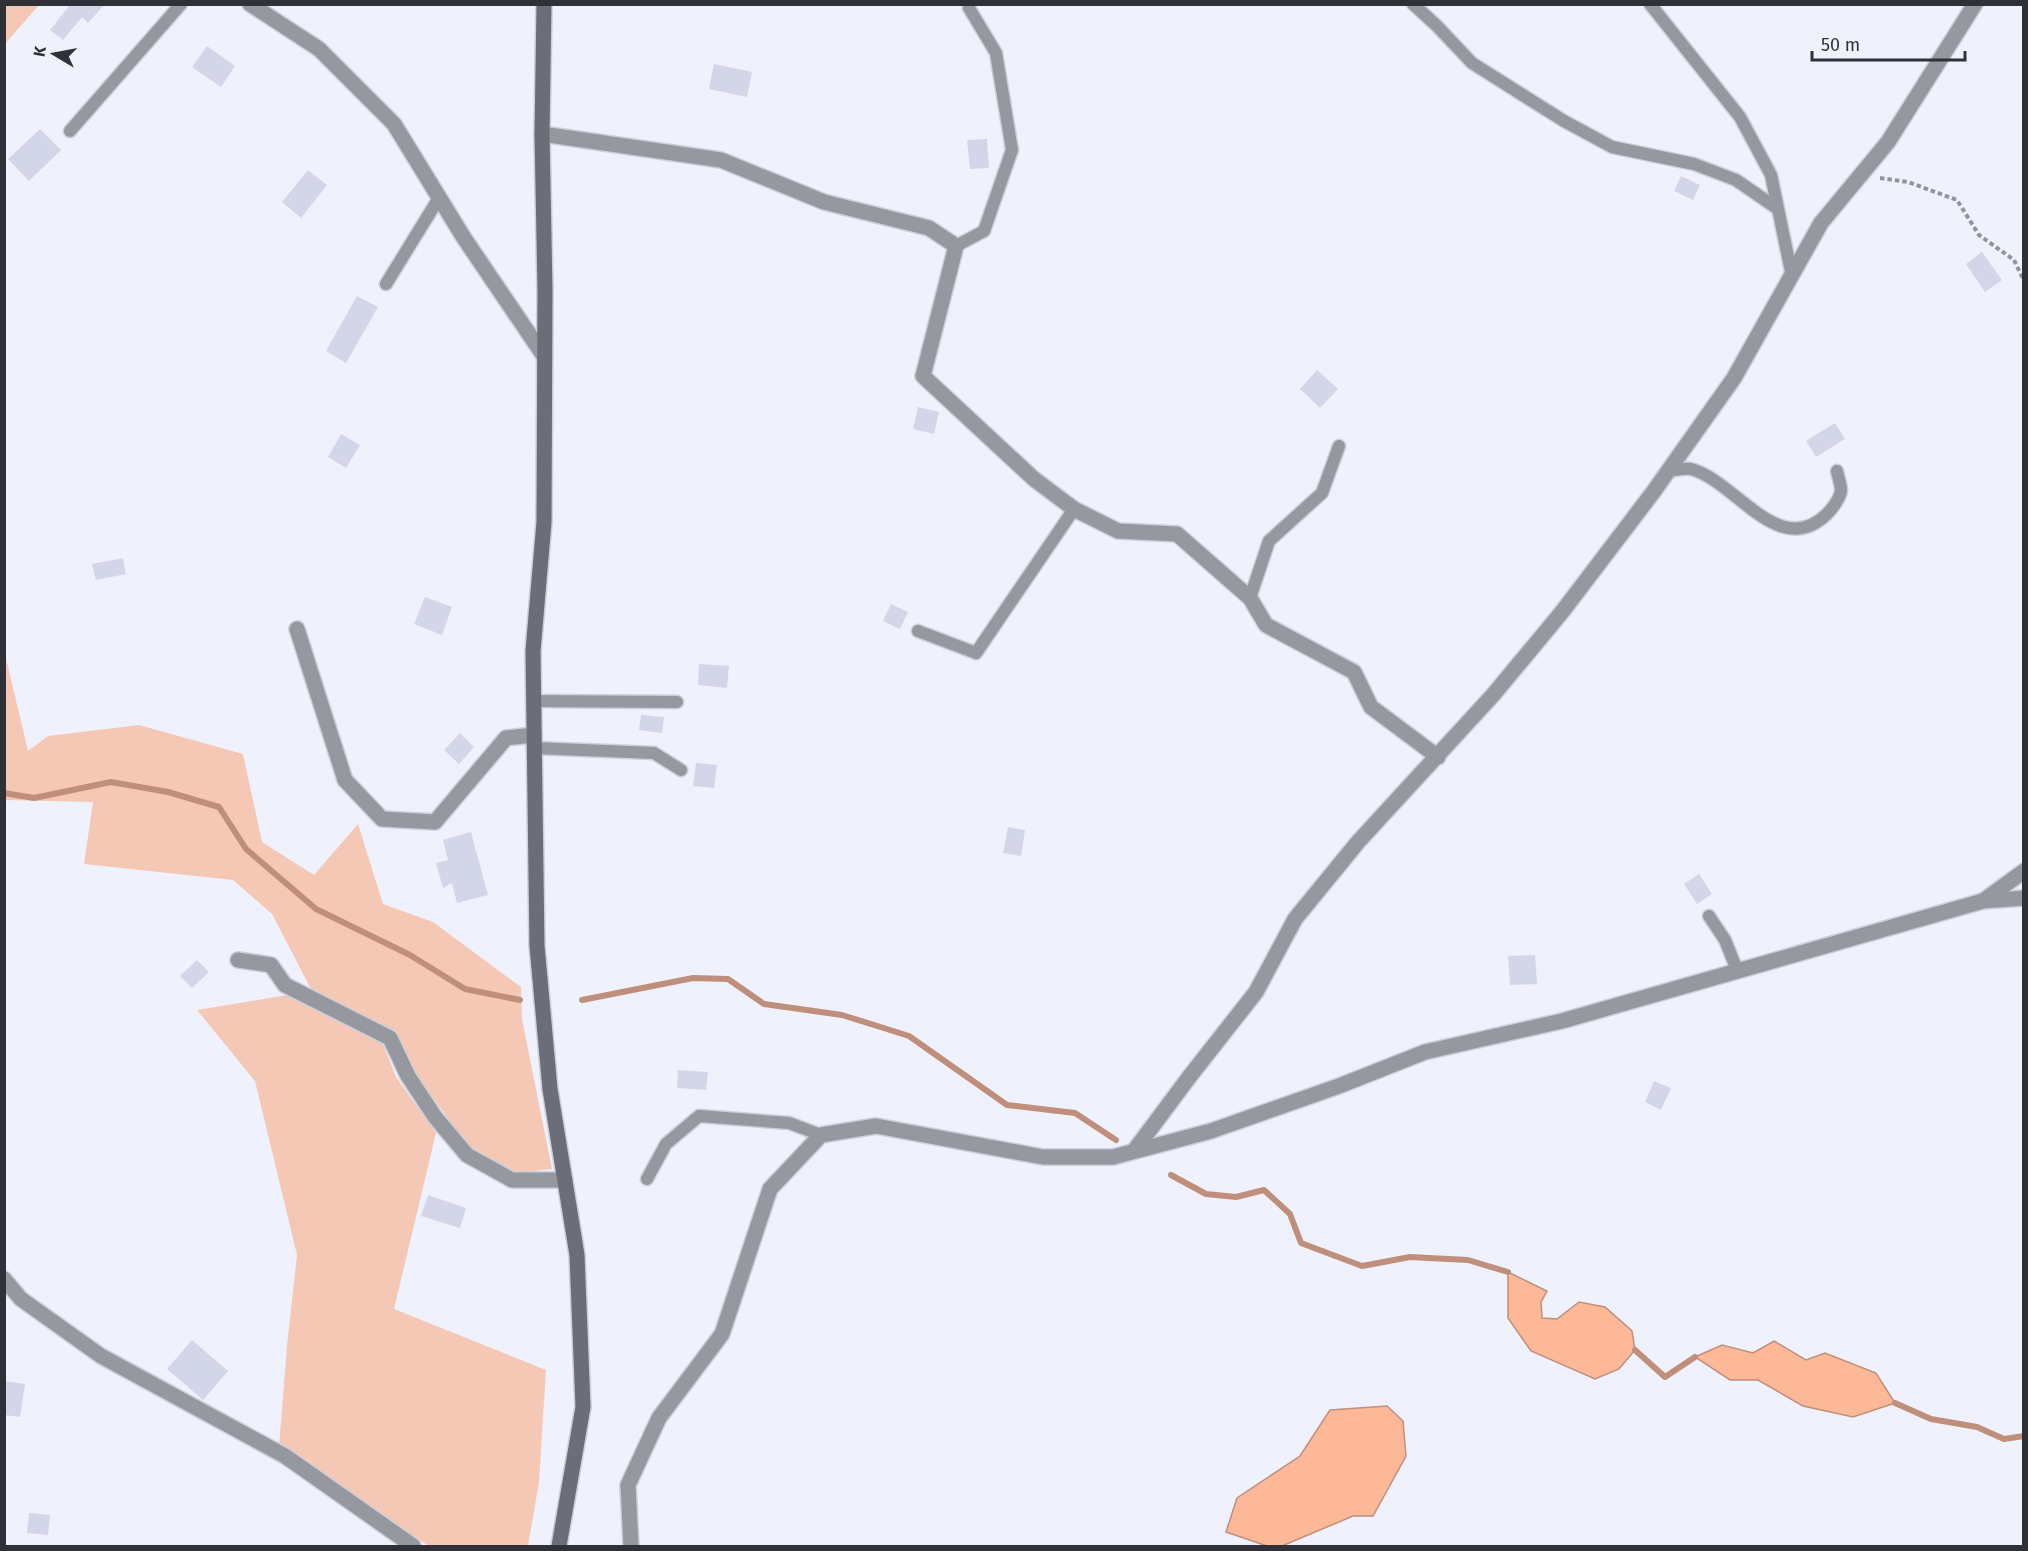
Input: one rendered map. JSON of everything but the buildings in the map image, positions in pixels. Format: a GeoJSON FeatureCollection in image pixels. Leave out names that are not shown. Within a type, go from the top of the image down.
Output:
{"type":"FeatureCollection","features":[{"type":"Feature","properties":{"kind":"street"},"geometry":{"type":"LineString","coordinates":[[250,4],[319,49],[394,124],[464,238],[544,356]]}},
{"type":"Feature","properties":{"kind":"street"},"geometry":{"type":"LineString","coordinates":[[544,4],[542,134],[545,290],[544,522],[533,651],[537,946],[550,1089],[577,1255],[583,1407],[560,1546]]}},
{"type":"Feature","properties":{"kind":"street"},"geometry":{"type":"LineString","coordinates":[[1134,1151],[1256,992],[1295,919],[1358,842],[1493,695],[1562,612],[1667,471],[1734,378],[1821,223],[1888,141],[1975,4]]}},
{"type":"Feature","properties":{"kind":"street"},"geometry":{"type":"LineString","coordinates":[[542,134],[721,160],[824,202],[929,228],[956,246],[923,376],[1034,479],[1074,509],[1118,531],[1177,534],[1250,598],[1266,625],[1354,672],[1371,707],[1438,757]]}},
{"type":"Feature","properties":{"kind":"street"},"geometry":{"type":"LineString","coordinates":[[297,629],[345,780],[382,819],[435,822],[506,738],[535,742]]}},
{"type":"Feature","properties":{"kind":"street"},"geometry":{"type":"LineString","coordinates":[[1983,901],[2024,871]]}},
{"type":"Feature","properties":{"kind":"street"},"geometry":{"type":"LineString","coordinates":[[631,1546],[628,1485],[659,1418],[722,1334],[770,1190],[821,1135],[876,1126],[1043,1157],[1113,1157],[1210,1131],[1339,1086],[1425,1052],[1562,1021],[1983,901],[2024,898]]}},
{"type":"Feature","properties":{"kind":"street"},"geometry":{"type":"LineString","coordinates":[[238,960],[271,965],[285,985],[390,1038],[413,1084],[435,1117],[467,1155],[512,1180],[565,1180]]}},
{"type":"Feature","properties":{"kind":"street"},"geometry":{"type":"LineString","coordinates":[[4,1279],[21,1299],[101,1356],[285,1456],[413,1546]]}},
{"type":"Feature","properties":{"kind":"lane"},"geometry":{"type":"LineString","coordinates":[[70,131],[181,4]]}},
{"type":"Feature","properties":{"kind":"lane"},"geometry":{"type":"LineString","coordinates":[[1413,4],[1472,63],[1564,121],[1612,147],[1694,164],[1736,180],[1778,209]]}},
{"type":"Feature","properties":{"kind":"lane"},"geometry":{"type":"LineString","coordinates":[[1650,4],[1740,117],[1771,175],[1792,276]]}},
{"type":"Feature","properties":{"kind":"lane"},"geometry":{"type":"LineString","coordinates":[[956,246],[984,231],[1012,150],[996,52],[969,8]]}},
{"type":"Feature","properties":{"kind":"lane"},"geometry":{"type":"LineString","coordinates":[[386,284],[439,198]]}},
{"type":"Feature","properties":{"kind":"lane"},"geometry":{"type":"LineString","coordinates":[[1250,598],[1269,541],[1322,493],[1339,446]]}},
{"type":"Feature","properties":{"kind":"lane"},"geometry":{"type":"LineString","coordinates":[[1667,471],[1689,469],[1711,478],[1770,522],[1798,530],[1817,523],[1832,510],[1841,490],[1837,471]]}},
{"type":"Feature","properties":{"kind":"lane"},"geometry":{"type":"LineString","coordinates":[[918,631],[976,653],[1074,509]]}},
{"type":"Feature","properties":{"kind":"lane"},"geometry":{"type":"LineString","coordinates":[[534,701],[677,702]]}},
{"type":"Feature","properties":{"kind":"lane"},"geometry":{"type":"LineString","coordinates":[[535,742],[654,753],[681,770]]}},
{"type":"Feature","properties":{"kind":"lane"},"geometry":{"type":"LineString","coordinates":[[1709,915],[1725,940],[1737,970]]}},
{"type":"Feature","properties":{"kind":"lane"},"geometry":{"type":"LineString","coordinates":[[647,1179],[666,1144],[699,1116],[789,1123],[821,1135]]}},
{"type":"Feature","properties":{"kind":"path"},"geometry":{"type":"LineString","coordinates":[[1861,175],[1908,182],[1957,200],[1979,235],[2014,260],[2024,281]]}},
{"type":"Feature","properties":{"kind":"shaded area"},"geometry":{"type":"Polygon","coordinates":[[[4,5],[39,5],[5,44],[4,5]]]}},
{"type":"Feature","properties":{"kind":"shaded area"},"geometry":{"type":"Polygon","coordinates":[[[4,650],[28,751],[48,736],[139,725],[243,754],[262,842],[314,875],[358,824],[383,904],[433,922],[521,987],[522,1019],[552,1169],[512,1173],[469,1147],[415,1073],[397,1033],[312,991],[272,914],[233,880],[84,864],[93,802],[5,800],[4,650]]]}},
{"type":"Feature","properties":{"kind":"shaded area"},"geometry":{"type":"Polygon","coordinates":[[[294,994],[381,1039],[396,1077],[436,1133],[394,1309],[546,1370],[539,1482],[528,1546],[429,1546],[279,1447],[297,1255],[255,1081],[197,1010],[294,994]]]}},
{"type":"Feature","properties":{"kind":"shaded area"},"geometry":{"type":"Polygon","coordinates":[[[1508,1272],[1547,1291],[1541,1302],[1542,1318],[1557,1319],[1579,1302],[1605,1307],[1632,1331],[1635,1350],[1619,1369],[1595,1379],[1531,1351],[1508,1318],[1508,1272]]]}},
{"type":"Feature","properties":{"kind":"shaded area"},"geometry":{"type":"Polygon","coordinates":[[[1774,1341],[1806,1360],[1825,1353],[1876,1373],[1895,1403],[1853,1417],[1803,1406],[1758,1380],[1730,1380],[1695,1357],[1722,1345],[1753,1353],[1774,1341]]]}},
{"type":"Feature","properties":{"kind":"shaded area"},"geometry":{"type":"Polygon","coordinates":[[[1387,1406],[1403,1421],[1406,1456],[1373,1516],[1353,1516],[1282,1546],[1267,1546],[1226,1532],[1237,1498],[1300,1456],[1330,1410],[1387,1406]]]}},
{"type":"Feature","properties":{"kind":"waterway"},"geometry":{"type":"LineString","coordinates":[[4,793],[34,798],[111,782],[168,792],[219,807],[246,849],[316,909],[410,955],[465,989],[520,1000]]}},
{"type":"Feature","properties":{"kind":"waterway"},"geometry":{"type":"LineString","coordinates":[[582,1000],[693,978],[728,979],[764,1004],[842,1015],[909,1036],[1007,1105],[1075,1113],[1116,1140]]}},
{"type":"Feature","properties":{"kind":"waterway"},"geometry":{"type":"LineString","coordinates":[[1171,1175],[1206,1194],[1236,1197],[1264,1190],[1290,1214],[1301,1243],[1362,1266],[1410,1257],[1468,1260],[1508,1272]]}},
{"type":"Feature","properties":{"kind":"waterway"},"geometry":{"type":"LineString","coordinates":[[1635,1350],[1665,1377],[1695,1357]]}},
{"type":"Feature","properties":{"kind":"waterway"},"geometry":{"type":"LineString","coordinates":[[1895,1403],[1931,1419],[1977,1427],[2004,1439],[2024,1436]]}}]}
